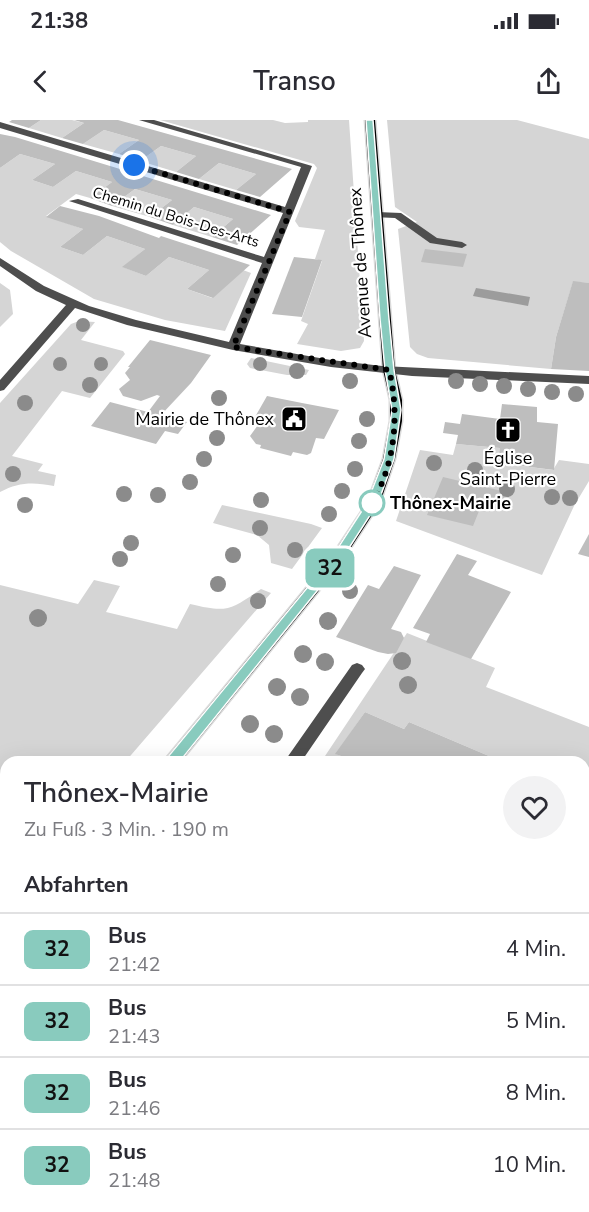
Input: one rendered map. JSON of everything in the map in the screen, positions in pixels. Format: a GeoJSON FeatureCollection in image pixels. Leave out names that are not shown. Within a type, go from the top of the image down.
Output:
{"type":"FeatureCollection","features":[{"type":"Feature","properties":{"kind":"main road","name":"Avenue de Thônex"},"geometry":{"type":"LineString","coordinates":[[176,756],[334,563],[372,503],[389,459],[396,421],[396,400],[389,370],[370,120]]}},
{"type":"Feature","properties":{"kind":"street","name":"Chemin du Bois-Des-Arts"},"geometry":{"type":"LineString","coordinates":[[144,120],[307,166],[237,350]]}},
{"type":"Feature","properties":{"kind":"street"},"geometry":{"type":"LineString","coordinates":[[0,125],[290,212]]}},
{"type":"Feature","properties":{"kind":"street","name":"Chemin du Bois-Des-Arts"},"geometry":{"type":"LineString","coordinates":[[74,201],[269,262]]}},
{"type":"Feature","properties":{"kind":"street"},"geometry":{"type":"LineString","coordinates":[[377,216],[397,215],[434,241],[462,244]]}},
{"type":"Feature","properties":{"kind":"street"},"geometry":{"type":"LineString","coordinates":[[0,261],[23,280],[73,304],[125,322],[237,350],[389,370],[589,381]]}},
{"type":"Feature","properties":{"kind":"street"},"geometry":{"type":"LineString","coordinates":[[0,387],[73,304]]}},
{"type":"Feature","properties":{"kind":"street"},"geometry":{"type":"LineString","coordinates":[[296,756],[357,669]]}},
{"type":"Feature","properties":{"kind":"shaded area"},"geometry":{"type":"Polygon","coordinates":[[[41,120],[72,120],[84,123],[62,138],[29,128],[41,120]]]}},
{"type":"Feature","properties":{"kind":"shaded area"},"geometry":{"type":"Polygon","coordinates":[[[160,120],[273,120],[285,123],[308,122],[308,120],[349,120],[364,341],[360,348],[341,351],[297,344],[308,324],[301,321],[322,261],[315,259],[325,230],[299,227],[295,221],[317,168],[314,164],[160,120]]]}},
{"type":"Feature","properties":{"kind":"shaded area"},"geometry":{"type":"Polygon","coordinates":[[[387,120],[517,120],[589,139],[589,283],[573,282],[556,337],[551,369],[428,358],[417,354],[410,347],[398,229],[417,222],[395,207],[387,120]]]}},
{"type":"Feature","properties":{"kind":"shaded area"},"geometry":{"type":"Polygon","coordinates":[[[104,130],[139,140],[119,154],[83,144],[104,130]]]}},
{"type":"Feature","properties":{"kind":"shaded area"},"geometry":{"type":"Polygon","coordinates":[[[161,146],[196,156],[176,172],[140,161],[161,146]]]}},
{"type":"Feature","properties":{"kind":"shaded area"},"geometry":{"type":"Polygon","coordinates":[[[20,154],[55,164],[32,180],[53,187],[76,171],[112,182],[90,198],[76,194],[46,216],[83,229],[60,247],[83,255],[107,236],[145,249],[123,267],[146,276],[169,257],[209,270],[187,289],[212,298],[243,270],[251,273],[225,331],[165,320],[94,299],[11,251],[0,242],[0,168],[20,154]]]}},
{"type":"Feature","properties":{"kind":"shaded area"},"geometry":{"type":"Polygon","coordinates":[[[219,163],[256,174],[236,190],[199,179],[219,163]]]}},
{"type":"Feature","properties":{"kind":"shaded area"},"geometry":{"type":"Polygon","coordinates":[[[135,189],[172,200],[150,217],[112,206],[135,189]]]}},
{"type":"Feature","properties":{"kind":"shaded area"},"geometry":{"type":"Polygon","coordinates":[[[194,207],[233,219],[212,237],[173,225],[194,207]]]}},
{"type":"Feature","properties":{"kind":"shaded area"},"geometry":{"type":"Polygon","coordinates":[[[0,283],[10,290],[13,314],[0,327],[0,283]]]}},
{"type":"Feature","properties":{"kind":"shaded area"},"geometry":{"type":"Polygon","coordinates":[[[476,288],[530,297],[528,306],[473,296],[476,288]]]}},
{"type":"Feature","properties":{"kind":"shaded area"},"geometry":{"type":"Polygon","coordinates":[[[79,321],[95,322],[81,340],[123,351],[125,354],[90,398],[62,391],[12,456],[43,464],[38,471],[56,475],[54,486],[26,484],[0,492],[0,403],[71,324],[79,321]]]}},
{"type":"Feature","properties":{"kind":"shaded area"},"geometry":{"type":"Polygon","coordinates":[[[251,358],[309,370],[306,375],[287,375],[250,368],[247,364],[251,358]]]}},
{"type":"Feature","properties":{"kind":"shaded area"},"geometry":{"type":"Polygon","coordinates":[[[456,444],[500,448],[498,463],[553,470],[559,460],[589,464],[589,481],[574,506],[542,575],[396,521],[420,450],[453,455],[456,444]]]}},
{"type":"Feature","properties":{"kind":"shaded area"},"geometry":{"type":"Polygon","coordinates":[[[222,505],[322,528],[292,569],[271,563],[269,545],[257,535],[213,523],[222,505]]]}},
{"type":"Feature","properties":{"kind":"shaded area"},"geometry":{"type":"Polygon","coordinates":[[[94,580],[120,586],[106,612],[177,629],[190,604],[221,609],[235,605],[261,589],[271,593],[130,756],[0,756],[0,585],[78,604],[94,580]]]}},
{"type":"Feature","properties":{"kind":"shaded area"},"geometry":{"type":"Polygon","coordinates":[[[407,633],[495,668],[486,687],[589,727],[589,756],[489,756],[409,722],[404,729],[365,712],[336,754],[341,756],[325,756],[407,633]]]}},
{"type":"Feature","properties":{"kind":"building"},"geometry":{"type":"Polygon","coordinates":[[[12,120],[41,120],[29,128],[9,122],[12,120]]]}},
{"type":"Feature","properties":{"kind":"building"},"geometry":{"type":"Polygon","coordinates":[[[74,120],[118,120],[292,169],[260,197],[236,190],[256,174],[219,163],[199,179],[176,172],[196,156],[161,146],[140,161],[119,154],[139,140],[104,130],[83,144],[62,138],[84,123],[74,120]]]}},
{"type":"Feature","properties":{"kind":"building"},"geometry":{"type":"Polygon","coordinates":[[[0,134],[271,215],[237,245],[212,237],[233,219],[194,207],[173,225],[150,217],[172,200],[135,189],[112,206],[90,198],[112,182],[76,171],[53,187],[32,180],[55,164],[20,154],[0,168],[0,134]]]}},
{"type":"Feature","properties":{"kind":"building"},"geometry":{"type":"Polygon","coordinates":[[[60,206],[99,216],[159,238],[161,236],[250,265],[213,298],[187,289],[209,270],[169,257],[146,276],[122,267],[145,249],[107,236],[83,255],[60,247],[83,229],[46,217],[60,206]]]}},
{"type":"Feature","properties":{"kind":"building"},"geometry":{"type":"Polygon","coordinates":[[[425,249],[467,254],[463,267],[421,262],[425,249]]]}},
{"type":"Feature","properties":{"kind":"building"},"geometry":{"type":"Polygon","coordinates":[[[294,257],[322,260],[302,317],[272,314],[294,257]]]}},
{"type":"Feature","properties":{"kind":"building"},"geometry":{"type":"Polygon","coordinates":[[[573,281],[589,283],[589,371],[551,369],[556,337],[573,281]]]}},
{"type":"Feature","properties":{"kind":"building"},"geometry":{"type":"Polygon","coordinates":[[[150,340],[211,355],[191,383],[161,415],[187,422],[178,434],[165,431],[156,444],[91,426],[110,402],[148,412],[160,396],[141,401],[123,396],[119,389],[130,380],[125,373],[130,367],[128,367],[150,340]]]}},
{"type":"Feature","properties":{"kind":"building","name":"Mairie de Thônex"},"geometry":{"type":"Polygon","coordinates":[[[267,396],[339,410],[324,439],[316,438],[311,453],[307,455],[293,452],[291,456],[260,448],[261,445],[256,444],[250,436],[258,425],[251,424],[267,396]]]}},
{"type":"Feature","properties":{"kind":"building","name":"Église Saint-Pierre"},"geometry":{"type":"Polygon","coordinates":[[[502,404],[537,407],[537,422],[558,424],[554,470],[497,463],[500,448],[456,444],[458,435],[443,433],[445,422],[460,424],[462,414],[500,419],[502,404]]]}},
{"type":"Feature","properties":{"kind":"building"},"geometry":{"type":"Polygon","coordinates":[[[443,477],[506,492],[499,511],[486,508],[484,512],[479,511],[473,526],[427,515],[443,477]]]}},
{"type":"Feature","properties":{"kind":"building"},"geometry":{"type":"Polygon","coordinates":[[[589,534],[589,557],[578,554],[589,534]]]}},
{"type":"Feature","properties":{"kind":"building"},"geometry":{"type":"Polygon","coordinates":[[[457,554],[477,561],[468,575],[511,592],[471,659],[426,642],[430,634],[413,628],[457,554]]]}},
{"type":"Feature","properties":{"kind":"building"},"geometry":{"type":"Polygon","coordinates":[[[394,566],[421,575],[391,629],[401,632],[404,638],[396,653],[378,652],[336,637],[368,585],[379,589],[394,566]]]}},
{"type":"Feature","properties":{"kind":"building"},"geometry":{"type":"Polygon","coordinates":[[[365,712],[404,729],[409,722],[489,756],[341,756],[335,754],[365,712]]]}},
{"type":"Feature","properties":{"kind":"bus line","name":"32"},"geometry":{"type":"LineString","coordinates":[[176,756],[334,563],[359,527],[372,503],[389,459],[396,410],[384,319],[370,120]]}},
{"type":"Feature","properties":{"kind":"place","name":"Mairie de Thônex"},"geometry":{"type":"Point","coordinates":[294,419]}},
{"type":"Feature","properties":{"kind":"place","name":"Église Saint-Pierre"},"geometry":{"type":"Point","coordinates":[508,430]}},
{"type":"Feature","properties":{"kind":"place","name":"Thônex-Mairie"},"geometry":{"type":"Point","coordinates":[372,503]}},
{"type":"Feature","properties":{"kind":"route"},"geometry":{"type":"LineString","coordinates":[[134,165],[290,212],[233,347],[354,367],[389,370],[396,400],[396,421],[389,459],[372,503]]}}]}
